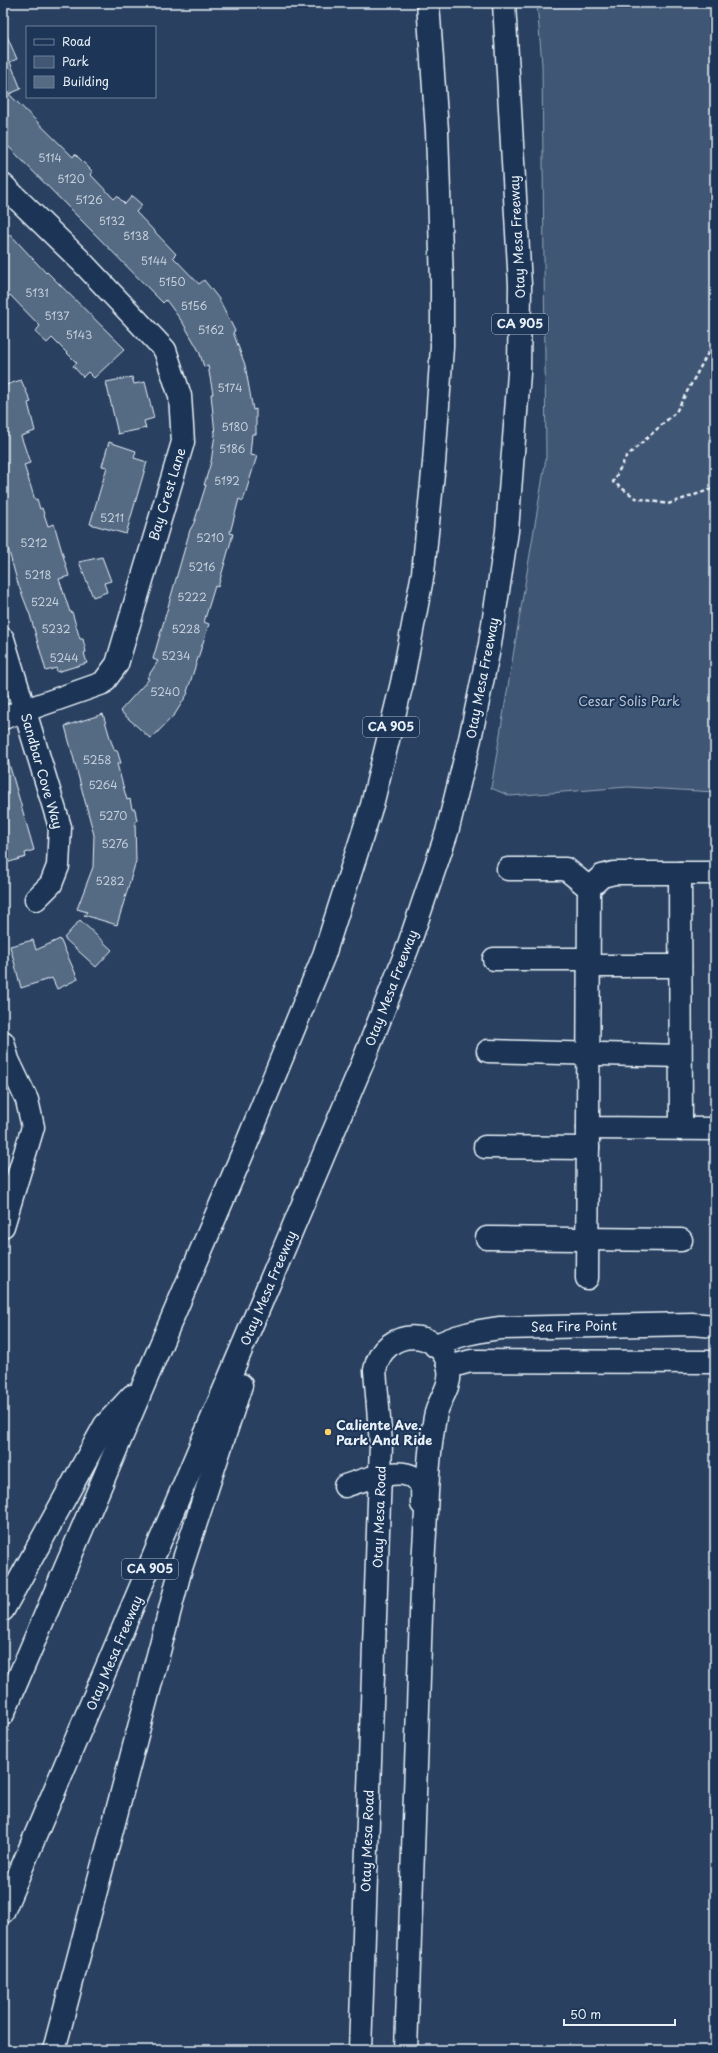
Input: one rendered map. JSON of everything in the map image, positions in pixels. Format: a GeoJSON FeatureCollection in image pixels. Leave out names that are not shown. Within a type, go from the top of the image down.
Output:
{"type":"FeatureCollection","features":[{"type":"Feature","properties":{"kind":"main road","name":"CA 905"},"geometry":{"type":"LineString","coordinates":[[3,1714],[142,1385],[244,1150],[324,955],[372,805],[402,683],[423,573],[434,463],[442,347],[442,282],[438,131],[428,3]]}},
{"type":"Feature","properties":{"kind":"main road","name":"Otay Mesa Freeway"},"geometry":{"type":"LineString","coordinates":[[3,1912],[363,1062],[408,946],[447,832],[470,739],[490,644],[507,531],[519,365],[520,285],[504,3]]}},
{"type":"Feature","properties":{"kind":"main road","name":"Bay Crest Lane"},"geometry":{"type":"LineString","coordinates":[[3,185],[77,257],[165,350],[180,396],[183,442],[117,664],[103,683],[3,718]]}},
{"type":"Feature","properties":{"kind":"main road","name":"Sandbar Cove Way"},"geometry":{"type":"LineString","coordinates":[[3,639],[60,827],[58,866],[51,884],[36,899]]}},
{"type":"Feature","properties":{"kind":"main road"},"geometry":{"type":"LineString","coordinates":[[508,869],[566,870],[589,888]]}},
{"type":"Feature","properties":{"kind":"main road"},"geometry":{"type":"LineString","coordinates":[[587,1278],[589,888],[602,876],[614,873],[715,873]]}},
{"type":"Feature","properties":{"kind":"main road"},"geometry":{"type":"LineString","coordinates":[[680,873],[681,1129]]}},
{"type":"Feature","properties":{"kind":"main road"},"geometry":{"type":"LineString","coordinates":[[494,959],[680,966]]}},
{"type":"Feature","properties":{"kind":"main road"},"geometry":{"type":"LineString","coordinates":[[3,1042],[8,1060],[28,1100],[33,1127],[3,1226]]}},
{"type":"Feature","properties":{"kind":"main road"},"geometry":{"type":"LineString","coordinates":[[488,1051],[680,1056]]}},
{"type":"Feature","properties":{"kind":"main road"},"geometry":{"type":"LineString","coordinates":[[486,1146],[681,1129],[715,1129]]}},
{"type":"Feature","properties":{"kind":"main road"},"geometry":{"type":"LineString","coordinates":[[54,2050],[181,1568],[295,1224]]}},
{"type":"Feature","properties":{"kind":"main road"},"geometry":{"type":"LineString","coordinates":[[487,1238],[681,1240]]}},
{"type":"Feature","properties":{"kind":"main road","name":"Sea Fire Point"},"geometry":{"type":"LineString","coordinates":[[436,1346],[446,1340],[472,1332],[500,1328],[692,1324],[715,1326]]}},
{"type":"Feature","properties":{"kind":"main road","name":"Otay Mesa Road"},"geometry":{"type":"LineString","coordinates":[[360,2050],[381,1444],[376,1386],[377,1362],[386,1347],[394,1341],[406,1336],[419,1337],[436,1346],[442,1352],[449,1367]]}},
{"type":"Feature","properties":{"kind":"main road"},"geometry":{"type":"LineString","coordinates":[[406,2050],[425,1534],[434,1423],[438,1405],[449,1381],[449,1367],[471,1361],[715,1362]]}},
{"type":"Feature","properties":{"kind":"main road"},"geometry":{"type":"LineString","coordinates":[[3,1610],[105,1425],[142,1385]]}},
{"type":"Feature","properties":{"kind":"main road"},"geometry":{"type":"LineString","coordinates":[[379,1507],[370,1497],[361,1491],[345,1486],[380,1475],[395,1473],[406,1475],[416,1480],[421,1486],[425,1534]]}},
{"type":"Feature","properties":{"kind":"path"},"geometry":{"type":"LineString","coordinates":[[715,340],[676,412],[626,457],[612,482],[636,498],[668,504],[715,488]]}},
{"type":"Feature","properties":{"kind":"green space","name":"Cesar Solis Park"},"geometry":{"type":"Polygon","coordinates":[[[537,3],[715,3],[715,792],[628,787],[510,796],[491,788],[546,458],[542,65],[537,3]]]}},
{"type":"Feature","properties":{"kind":"building"},"geometry":{"type":"Polygon","coordinates":[[[3,27],[17,59],[10,62],[21,89],[9,94],[73,157],[75,154],[93,172],[90,174],[114,199],[117,196],[125,204],[132,196],[142,205],[136,212],[176,254],[173,257],[199,284],[204,280],[219,299],[235,331],[233,332],[245,365],[253,410],[256,409],[256,434],[252,434],[250,455],[257,456],[243,501],[239,499],[230,533],[233,534],[218,587],[215,586],[204,622],[209,624],[187,692],[188,693],[175,714],[151,739],[120,711],[149,679],[147,678],[158,661],[153,659],[190,530],[194,523],[206,485],[204,485],[211,462],[215,434],[211,394],[213,394],[208,366],[204,367],[199,351],[183,323],[166,300],[163,303],[3,141],[3,27]]]}},
{"type":"Feature","properties":{"kind":"building"},"geometry":{"type":"Polygon","coordinates":[[[10,234],[46,273],[47,272],[125,349],[94,378],[88,372],[83,377],[73,366],[77,363],[52,338],[47,343],[35,332],[40,326],[10,295],[3,302],[3,240],[10,234]]]}},
{"type":"Feature","properties":{"kind":"building"},"geometry":{"type":"Polygon","coordinates":[[[132,377],[134,384],[145,382],[154,418],[144,421],[146,428],[118,434],[106,382],[132,377]]]}},
{"type":"Feature","properties":{"kind":"building"},"geometry":{"type":"Polygon","coordinates":[[[21,380],[31,402],[28,403],[35,431],[21,436],[30,463],[24,465],[35,500],[37,499],[40,509],[42,508],[48,526],[54,524],[69,576],[59,579],[70,612],[72,612],[80,639],[83,639],[86,652],[84,653],[87,663],[57,672],[56,668],[46,671],[30,615],[18,584],[3,530],[3,386],[21,380]]]}},
{"type":"Feature","properties":{"kind":"building"},"geometry":{"type":"Polygon","coordinates":[[[109,442],[136,451],[134,458],[147,462],[126,534],[90,524],[107,467],[102,466],[109,442]]]}},
{"type":"Feature","properties":{"kind":"building"},"geometry":{"type":"Polygon","coordinates":[[[102,557],[111,581],[104,583],[107,592],[93,597],[79,562],[102,557]]]}},
{"type":"Feature","properties":{"kind":"building"},"geometry":{"type":"Polygon","coordinates":[[[103,714],[111,741],[115,751],[117,750],[121,763],[117,764],[127,800],[130,799],[132,809],[135,809],[137,821],[135,822],[136,861],[117,925],[84,915],[87,912],[77,909],[93,867],[94,835],[65,726],[103,714]]]}},
{"type":"Feature","properties":{"kind":"building"},"geometry":{"type":"Polygon","coordinates":[[[6,753],[34,850],[25,853],[26,857],[3,864],[3,754],[6,753]]]}},
{"type":"Feature","properties":{"kind":"building"},"geometry":{"type":"Polygon","coordinates":[[[80,920],[112,950],[96,967],[64,938],[80,920]]]}},
{"type":"Feature","properties":{"kind":"building"},"geometry":{"type":"Polygon","coordinates":[[[60,939],[78,979],[57,989],[52,978],[21,988],[10,946],[33,940],[36,950],[60,939]]]}},
{"type":"Feature","properties":{"kind":"place","name":"Caliente Ave. Park And Ride"},"geometry":{"type":"Point","coordinates":[328,1432]}}]}
